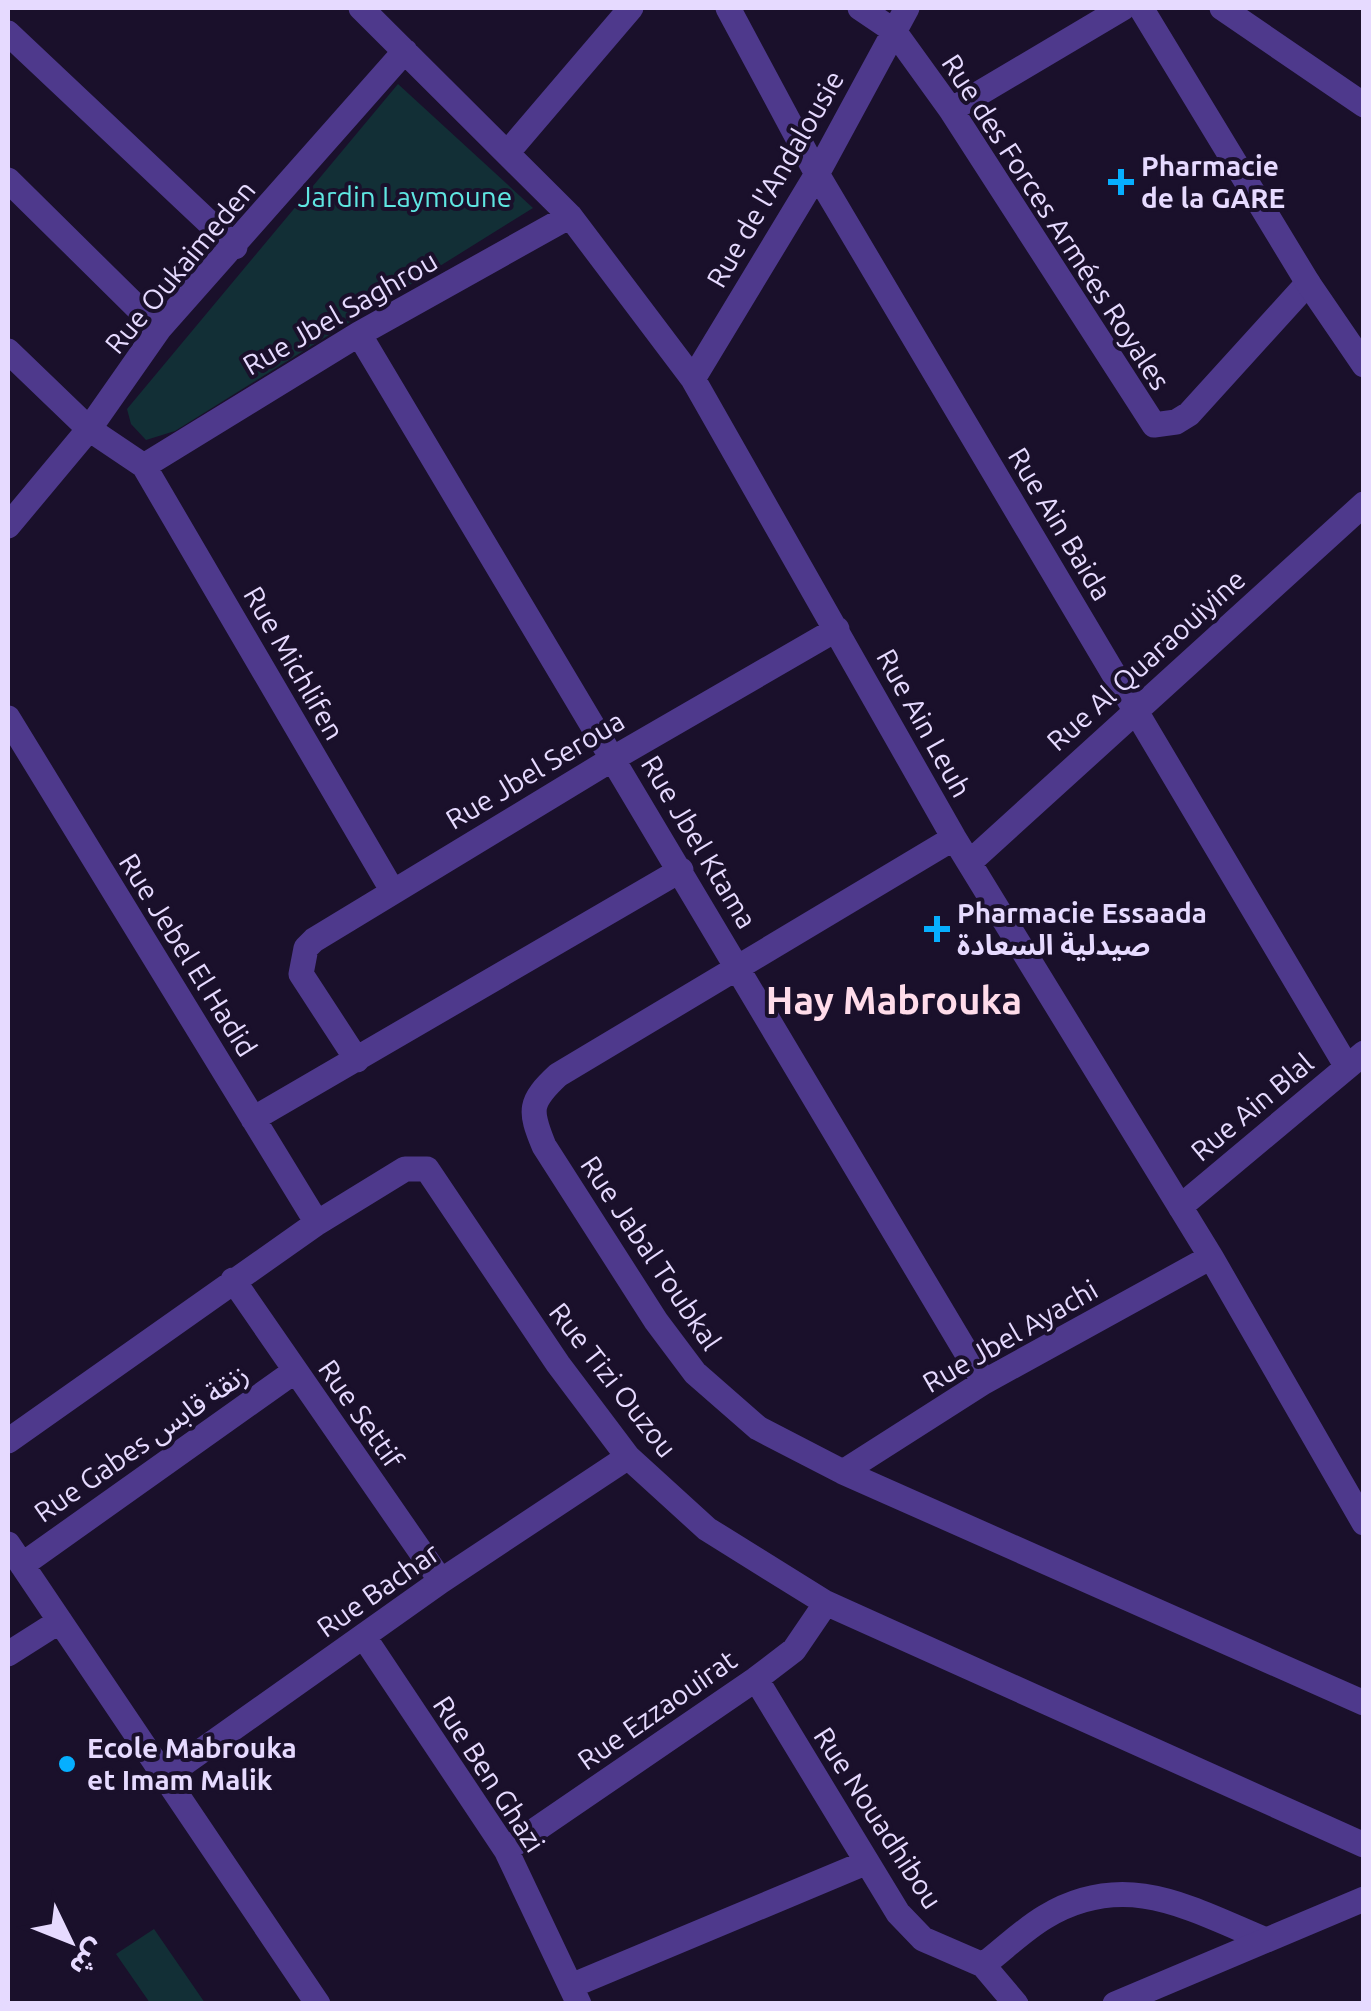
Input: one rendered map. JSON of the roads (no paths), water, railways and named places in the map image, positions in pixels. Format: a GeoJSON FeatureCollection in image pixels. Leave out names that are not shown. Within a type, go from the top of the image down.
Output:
{"type":"FeatureCollection","features":[{"type":"Feature","properties":{"kind":"street","name":"Rue Ain Leuh"},"geometry":{"type":"LineString","coordinates":[[361,8],[570,216],[693,379],[954,838],[1180,1207],[1364,1523]]}},
{"type":"Feature","properties":{"kind":"street"},"geometry":{"type":"LineString","coordinates":[[508,152],[631,8]]}},
{"type":"Feature","properties":{"kind":"street","name":"Rue Ain Baida"},"geometry":{"type":"LineString","coordinates":[[728,8],[817,174],[1135,709],[1355,1060]]}},
{"type":"Feature","properties":{"kind":"street","name":"Rue des Forces Armées Royales"},"geometry":{"type":"LineString","coordinates":[[860,8],[894,31],[952,110],[1152,424],[1182,419],[1308,283]]}},
{"type":"Feature","properties":{"kind":"street","name":"Rue de l'Andalousie"},"geometry":{"type":"LineString","coordinates":[[693,379],[817,174],[907,8]]}},
{"type":"Feature","properties":{"kind":"street"},"geometry":{"type":"LineString","coordinates":[[952,110],[1123,8]]}},
{"type":"Feature","properties":{"kind":"street"},"geometry":{"type":"LineString","coordinates":[[1140,8],[1308,283],[1364,365]]}},
{"type":"Feature","properties":{"kind":"street"},"geometry":{"type":"LineString","coordinates":[[1222,8],[1364,104]]}},
{"type":"Feature","properties":{"kind":"street"},"geometry":{"type":"LineString","coordinates":[[8,33],[235,248]]}},
{"type":"Feature","properties":{"kind":"street","name":"Rue Oukaimeden"},"geometry":{"type":"LineString","coordinates":[[8,526],[89,429],[159,330],[405,52]]}},
{"type":"Feature","properties":{"kind":"street"},"geometry":{"type":"LineString","coordinates":[[8,180],[159,330]]}},
{"type":"Feature","properties":{"kind":"street","name":"Rue Jbel Saghrou"},"geometry":{"type":"LineString","coordinates":[[144,466],[359,334],[570,216]]}},
{"type":"Feature","properties":{"kind":"street","name":"Rue Jbel Ktama"},"geometry":{"type":"LineString","coordinates":[[359,334],[984,1382]]}},
{"type":"Feature","properties":{"kind":"street"},"geometry":{"type":"LineString","coordinates":[[8,351],[89,429],[144,466]]}},
{"type":"Feature","properties":{"kind":"street","name":"Rue Michlifen"},"geometry":{"type":"LineString","coordinates":[[144,466],[392,890]]}},
{"type":"Feature","properties":{"kind":"street","name":"Rue Al Quaraouiyine"},"geometry":{"type":"LineString","coordinates":[[970,862],[1364,504]]}},
{"type":"Feature","properties":{"kind":"street","name":"Rue Jbel Seroua"},"geometry":{"type":"LineString","coordinates":[[356,1060],[307,990],[300,974],[306,948],[392,890],[837,630]]}},
{"type":"Feature","properties":{"kind":"street","name":"Rue Jebel El Hadid"},"geometry":{"type":"LineString","coordinates":[[8,718],[317,1223]]}},
{"type":"Feature","properties":{"kind":"street","name":"Rue Jabal Toubkal"},"geometry":{"type":"LineString","coordinates":[[954,838],[558,1075],[538,1094],[532,1116],[554,1162],[656,1321],[695,1373],[758,1428],[843,1472],[1364,1703]]}},
{"type":"Feature","properties":{"kind":"street"},"geometry":{"type":"LineString","coordinates":[[253,1118],[681,870]]}},
{"type":"Feature","properties":{"kind":"street","name":"Rue Ain Blal"},"geometry":{"type":"LineString","coordinates":[[1180,1207],[1355,1060]]}},
{"type":"Feature","properties":{"kind":"street","name":"Rue Tizi Ouzou"},"geometry":{"type":"LineString","coordinates":[[8,1441],[317,1223],[405,1168],[427,1169],[558,1364],[628,1457],[708,1528],[826,1604],[1364,1844]]}},
{"type":"Feature","properties":{"kind":"street","name":"Rue Jbel Ayachi"},"geometry":{"type":"LineString","coordinates":[[843,1472],[984,1382],[1210,1258]]}},
{"type":"Feature","properties":{"kind":"street","name":"Rue Settif"},"geometry":{"type":"LineString","coordinates":[[233,1280],[441,1582]]}},
{"type":"Feature","properties":{"kind":"street","name":"Rue Gabes زنقة قابس"},"geometry":{"type":"LineString","coordinates":[[15,1554],[295,1370]]}},
{"type":"Feature","properties":{"kind":"street","name":"Rue Bachar"},"geometry":{"type":"LineString","coordinates":[[166,1776],[441,1582],[628,1457]]}},
{"type":"Feature","properties":{"kind":"street"},"geometry":{"type":"LineString","coordinates":[[15,1554],[318,2004]]}},
{"type":"Feature","properties":{"kind":"street","name":"Rue Ezzaouirat"},"geometry":{"type":"LineString","coordinates":[[506,1850],[794,1650],[826,1604]]}},
{"type":"Feature","properties":{"kind":"street"},"geometry":{"type":"LineString","coordinates":[[8,1654],[60,1621]]}},
{"type":"Feature","properties":{"kind":"street","name":"Rue Ben Ghazi"},"geometry":{"type":"LineString","coordinates":[[364,1636],[506,1850],[575,1995]]}},
{"type":"Feature","properties":{"kind":"street","name":"Rue Nouadhibou"},"geometry":{"type":"LineString","coordinates":[[756,1679],[898,1914],[923,1940],[983,1965],[1016,2004]]}},
{"type":"Feature","properties":{"kind":"street"},"geometry":{"type":"LineString","coordinates":[[575,1995],[865,1863]]}},
{"type":"Feature","properties":{"kind":"street"},"geometry":{"type":"LineString","coordinates":[[983,1965],[1043,1917],[1091,1895],[1146,1893],[1266,1940]]}},
{"type":"Feature","properties":{"kind":"street"},"geometry":{"type":"LineString","coordinates":[[1114,2004],[1364,1899]]}},
{"type":"Feature","properties":{"kind":"place","name":"Pharmacie de la GARE"},"geometry":{"type":"Point","coordinates":[1121,182]}},
{"type":"Feature","properties":{"kind":"place","name":"Pharmacie Essaada صيدلية السعادة"},"geometry":{"type":"Point","coordinates":[937,929]}},
{"type":"Feature","properties":{"kind":"place","name":"Ecole Mabrouka et Imam Malik"},"geometry":{"type":"Point","coordinates":[67,1764]}},
{"type":"Feature","properties":{"kind":"district","name":"Hay Mabrouka"},"geometry":{"type":"Point","coordinates":[894,1001]}},
{"type":"Feature","properties":{"kind":"park label","name":"Jardin Laymoune"},"geometry":{"type":"Point","coordinates":[405,197]}}]}
